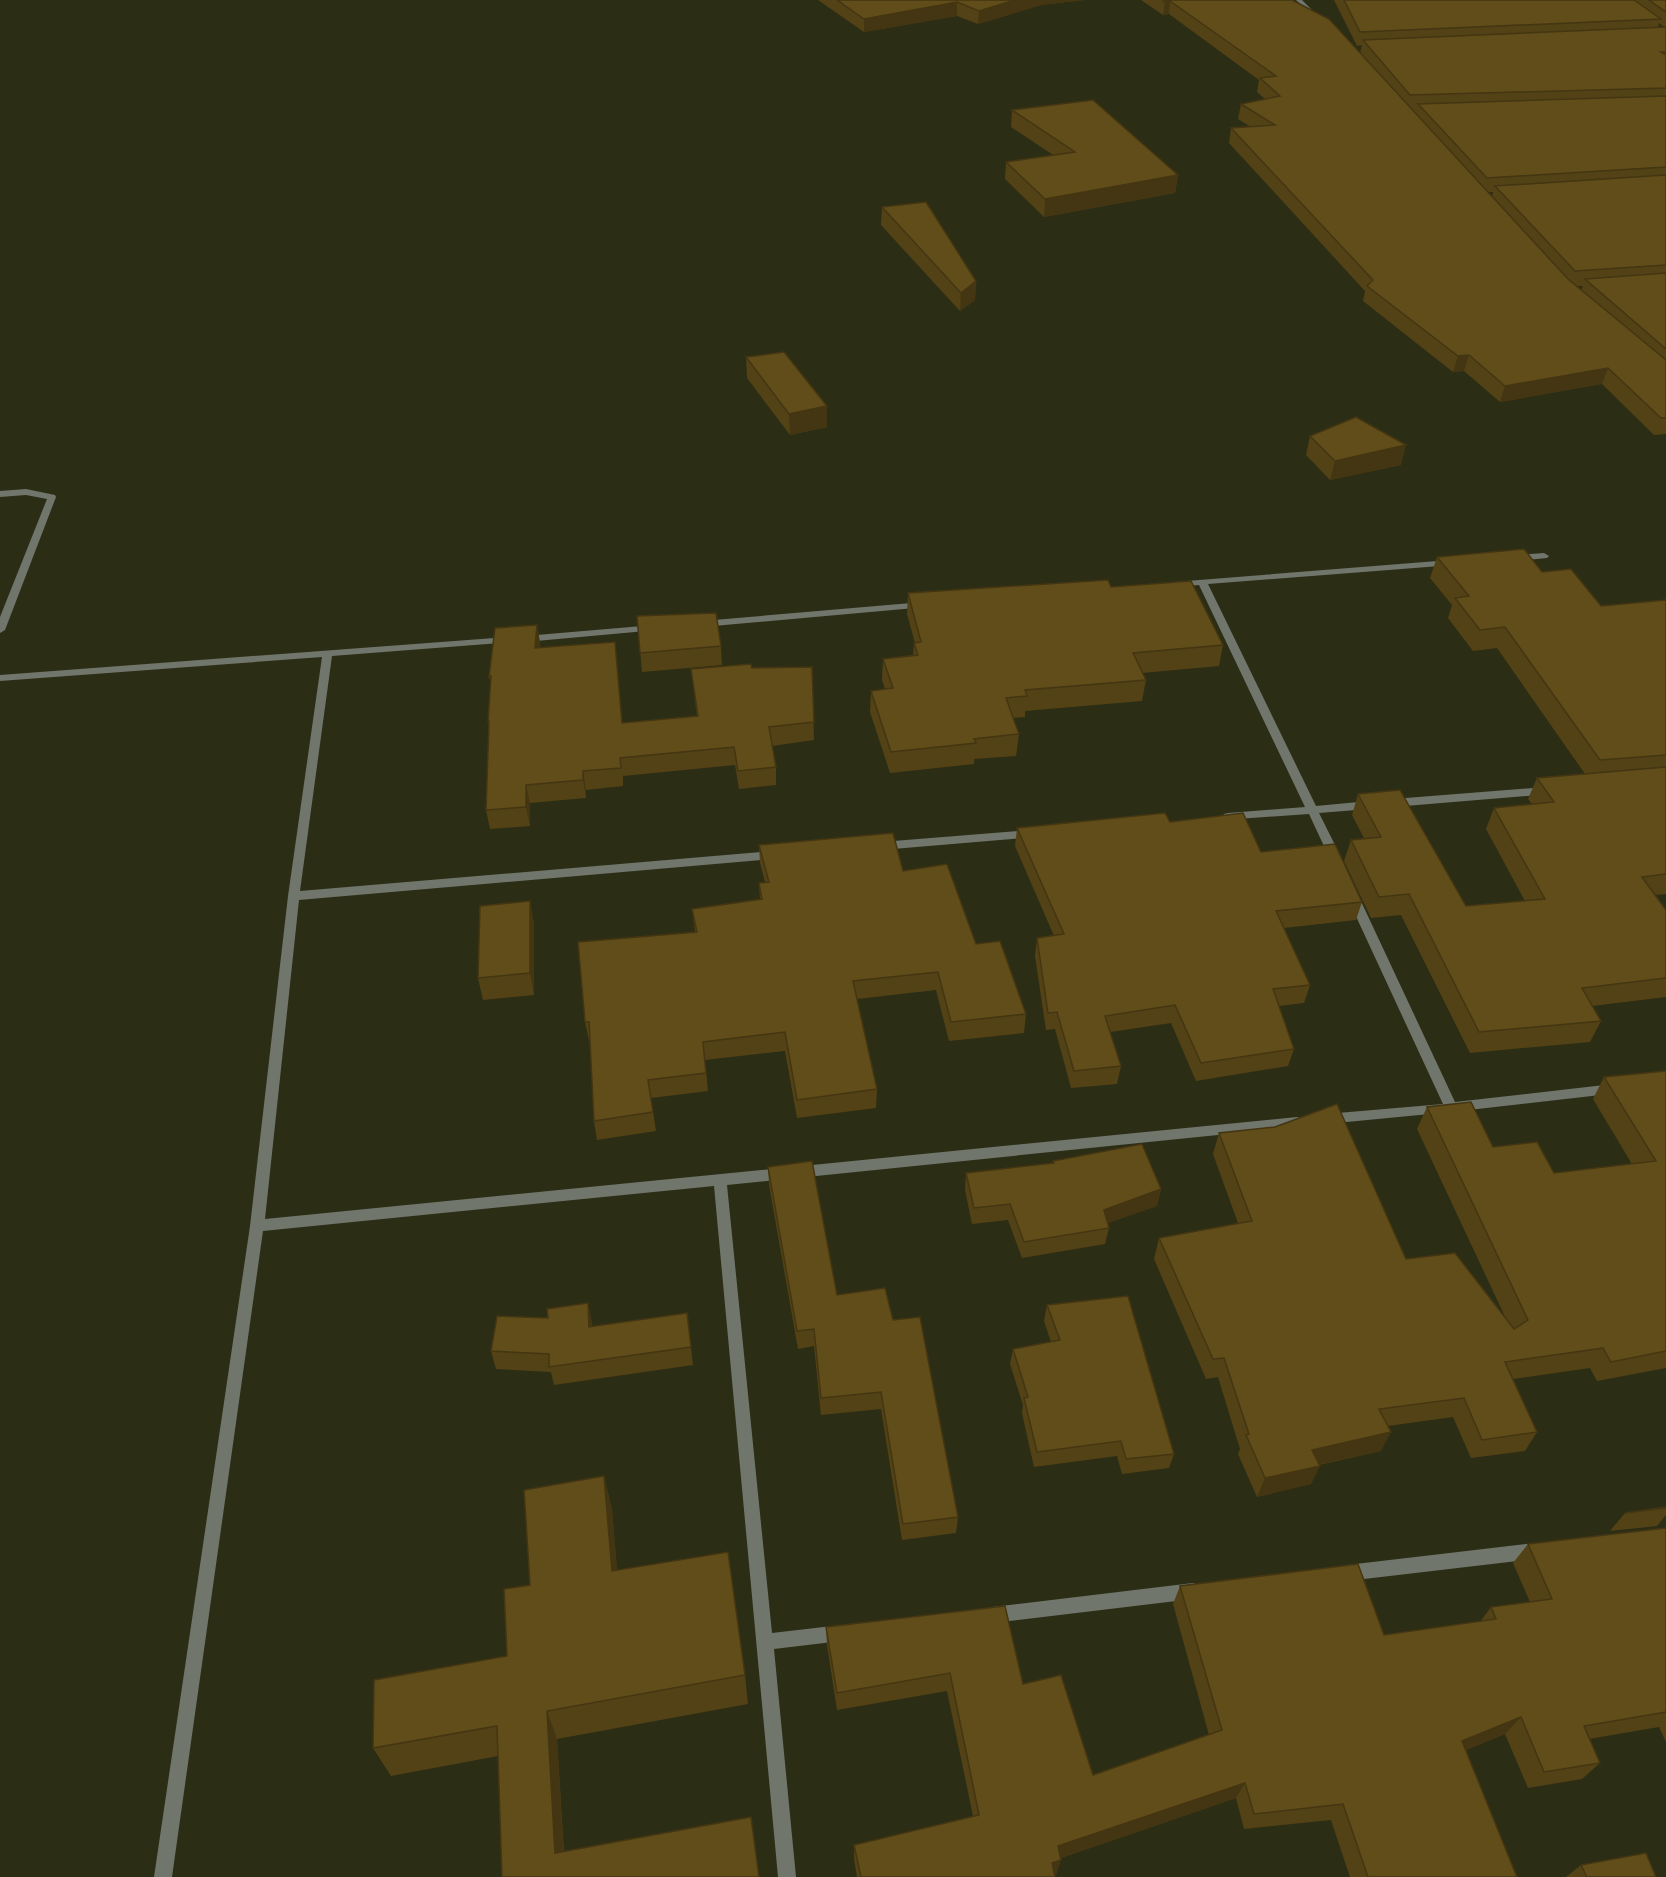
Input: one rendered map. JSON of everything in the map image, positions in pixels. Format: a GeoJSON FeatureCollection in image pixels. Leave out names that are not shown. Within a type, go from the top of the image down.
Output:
{"type":"FeatureCollection","features":[{"type":"Feature","properties":{"kind":"street"},"geometry":{"type":"LineString","coordinates":[[1299,0],[1324,25]]}},
{"type":"Feature","properties":{"kind":"street"},"geometry":{"type":"LineString","coordinates":[[0,494],[26,492],[52,497],[0,630]]}},
{"type":"Feature","properties":{"kind":"street"},"geometry":{"type":"LineString","coordinates":[[1508,558],[1544,555]]}},
{"type":"Feature","properties":{"kind":"street"},"geometry":{"type":"LineString","coordinates":[[1167,585],[1461,562]]}},
{"type":"Feature","properties":{"kind":"street"},"geometry":{"type":"LineString","coordinates":[[1202,582],[1313,810],[1451,1107]]}},
{"type":"Feature","properties":{"kind":"street"},"geometry":{"type":"LineString","coordinates":[[694,625],[930,605]]}},
{"type":"Feature","properties":{"kind":"street"},"geometry":{"type":"LineString","coordinates":[[0,678],[327,655],[670,627]]}},
{"type":"Feature","properties":{"kind":"street"},"geometry":{"type":"LineString","coordinates":[[163,1877],[256,1226],[294,896],[327,655]]}},
{"type":"Feature","properties":{"kind":"street"},"geometry":{"type":"LineString","coordinates":[[1218,818],[1560,789]]}},
{"type":"Feature","properties":{"kind":"street"},"geometry":{"type":"LineString","coordinates":[[874,847],[1040,833]]}},
{"type":"Feature","properties":{"kind":"street"},"geometry":{"type":"LineString","coordinates":[[294,896],[792,854]]}},
{"type":"Feature","properties":{"kind":"street"},"geometry":{"type":"LineString","coordinates":[[256,1226],[1632,1087]]}},
{"type":"Feature","properties":{"kind":"street"},"geometry":{"type":"LineString","coordinates":[[720,1180],[787,1877]]}},
{"type":"Feature","properties":{"kind":"street"},"geometry":{"type":"LineString","coordinates":[[1334,1574],[1547,1549]]}},
{"type":"Feature","properties":{"kind":"street"},"geometry":{"type":"LineString","coordinates":[[978,1616],[1204,1590]]}},
{"type":"Feature","properties":{"kind":"street"},"geometry":{"type":"LineString","coordinates":[[765,1642],[860,1630]]}},
{"type":"Feature","properties":{"kind":"building"},"geometry":{"type":"Polygon","coordinates":[[[837,0],[1015,0],[979,11],[957,2],[864,19],[837,0]]]}},
{"type":"Feature","properties":{"kind":"building"},"geometry":{"type":"Polygon","coordinates":[[[1163,0],[1292,0],[1329,19],[1568,279],[1666,360],[1666,418],[1661,418],[1608,368],[1505,386],[1469,355],[1458,356],[1367,286],[1373,280],[1231,128],[1275,125],[1241,104],[1280,96],[1260,78],[1276,76],[1170,1],[1163,0]]]}},
{"type":"Feature","properties":{"kind":"building"},"geometry":{"type":"Polygon","coordinates":[[[1344,0],[1634,0],[1661,19],[1360,32],[1344,0]]]}},
{"type":"Feature","properties":{"kind":"building"},"geometry":{"type":"Polygon","coordinates":[[[1649,0],[1666,0],[1666,12],[1649,0]]]}},
{"type":"Feature","properties":{"kind":"building"},"geometry":{"type":"Polygon","coordinates":[[[1666,27],[1666,52],[1661,52],[1666,55],[1666,88],[1410,95],[1363,40],[1666,27]]]}},
{"type":"Feature","properties":{"kind":"building"},"geometry":{"type":"Polygon","coordinates":[[[1666,96],[1666,167],[1487,178],[1418,104],[1666,96]]]}},
{"type":"Feature","properties":{"kind":"building"},"geometry":{"type":"Polygon","coordinates":[[[1093,100],[1178,175],[1045,199],[1006,162],[1075,152],[1012,110],[1093,100]]]}},
{"type":"Feature","properties":{"kind":"building"},"geometry":{"type":"Polygon","coordinates":[[[1666,175],[1666,265],[1575,271],[1495,186],[1666,175]]]}},
{"type":"Feature","properties":{"kind":"building"},"geometry":{"type":"Polygon","coordinates":[[[926,202],[976,281],[961,293],[882,207],[926,202]]]}},
{"type":"Feature","properties":{"kind":"building"},"geometry":{"type":"Polygon","coordinates":[[[1666,273],[1666,349],[1585,279],[1666,273]]]}},
{"type":"Feature","properties":{"kind":"building"},"geometry":{"type":"Polygon","coordinates":[[[784,352],[827,406],[789,414],[746,357],[784,352]]]}},
{"type":"Feature","properties":{"kind":"building"},"geometry":{"type":"Polygon","coordinates":[[[1356,417],[1406,445],[1335,461],[1310,436],[1356,417]]]}},
{"type":"Feature","properties":{"kind":"building"},"geometry":{"type":"Polygon","coordinates":[[[1524,549],[1542,572],[1571,569],[1601,606],[1666,600],[1666,755],[1600,760],[1505,627],[1480,630],[1455,598],[1469,596],[1437,557],[1524,549]]]}},
{"type":"Feature","properties":{"kind":"building"},"geometry":{"type":"Polygon","coordinates":[[[1108,580],[1111,587],[1191,581],[1223,645],[1133,653],[1146,680],[1025,690],[1027,696],[1006,698],[1019,734],[974,739],[976,743],[891,752],[871,691],[893,688],[883,659],[918,655],[914,643],[921,642],[908,593],[1108,580]]]}},
{"type":"Feature","properties":{"kind":"building"},"geometry":{"type":"Polygon","coordinates":[[[716,613],[721,646],[640,653],[637,616],[716,613]]]}},
{"type":"Feature","properties":{"kind":"building"},"geometry":{"type":"Polygon","coordinates":[[[537,625],[535,648],[615,642],[622,723],[698,716],[691,669],[751,664],[752,668],[812,667],[814,722],[769,727],[776,767],[738,771],[734,747],[620,758],[621,768],[583,771],[583,780],[526,785],[526,807],[486,810],[491,676],[489,677],[495,628],[537,625]]]}},
{"type":"Feature","properties":{"kind":"building"},"geometry":{"type":"Polygon","coordinates":[[[1666,767],[1666,874],[1642,877],[1666,910],[1666,978],[1582,988],[1601,1021],[1479,1032],[1409,894],[1379,897],[1351,840],[1381,837],[1358,794],[1400,790],[1466,906],[1545,899],[1494,808],[1554,802],[1537,778],[1666,767]]]}},
{"type":"Feature","properties":{"kind":"building"},"geometry":{"type":"Polygon","coordinates":[[[1165,813],[1170,822],[1243,813],[1261,852],[1335,844],[1362,902],[1276,911],[1310,985],[1273,989],[1294,1049],[1201,1063],[1175,1005],[1105,1016],[1121,1066],[1074,1071],[1057,1012],[1048,1013],[1037,938],[1064,934],[1017,828],[1165,813]]]}},
{"type":"Feature","properties":{"kind":"building"},"geometry":{"type":"Polygon","coordinates":[[[893,833],[903,871],[947,864],[976,944],[1000,941],[1026,1014],[951,1022],[938,972],[853,981],[877,1089],[797,1100],[785,1032],[703,1042],[706,1073],[648,1080],[653,1112],[594,1121],[589,1022],[585,1022],[578,942],[697,932],[692,909],[762,899],[759,883],[769,882],[759,845],[893,833]]]}},
{"type":"Feature","properties":{"kind":"building"},"geometry":{"type":"Polygon","coordinates":[[[530,901],[530,973],[478,978],[480,906],[530,901]]]}},
{"type":"Feature","properties":{"kind":"building"},"geometry":{"type":"Polygon","coordinates":[[[1666,1071],[1666,1351],[1611,1362],[1603,1348],[1505,1362],[1537,1432],[1482,1440],[1464,1398],[1379,1409],[1391,1432],[1312,1450],[1320,1466],[1265,1478],[1246,1435],[1249,1434],[1224,1358],[1213,1359],[1159,1238],[1252,1221],[1219,1133],[1275,1127],[1337,1104],[1406,1259],[1455,1253],[1514,1329],[1528,1320],[1427,1107],[1471,1102],[1493,1147],[1537,1142],[1554,1173],[1656,1161],[1604,1077],[1666,1071]]]}},
{"type":"Feature","properties":{"kind":"building"},"geometry":{"type":"Polygon","coordinates":[[[1142,1144],[1161,1189],[1104,1210],[1109,1228],[1024,1242],[1010,1204],[974,1208],[966,1173],[1054,1163],[1053,1161],[1142,1144]]]}},
{"type":"Feature","properties":{"kind":"building"},"geometry":{"type":"Polygon","coordinates":[[[812,1161],[837,1295],[885,1288],[893,1320],[920,1317],[958,1517],[903,1524],[881,1392],[821,1398],[814,1329],[797,1331],[768,1167],[812,1161]]]}},
{"type":"Feature","properties":{"kind":"building"},"geometry":{"type":"Polygon","coordinates":[[[1128,1296],[1174,1454],[1126,1459],[1121,1441],[1037,1452],[1024,1398],[1028,1397],[1013,1349],[1060,1340],[1047,1305],[1128,1296]]]}},
{"type":"Feature","properties":{"kind":"building"},"geometry":{"type":"Polygon","coordinates":[[[588,1303],[589,1327],[687,1313],[691,1347],[549,1367],[549,1354],[491,1351],[497,1316],[548,1318],[547,1309],[588,1303]]]}},
{"type":"Feature","properties":{"kind":"building"},"geometry":{"type":"Polygon","coordinates":[[[604,1476],[612,1571],[728,1552],[745,1675],[547,1711],[555,1853],[751,1817],[759,1877],[502,1877],[497,1726],[373,1748],[374,1680],[507,1656],[504,1589],[530,1585],[524,1490],[604,1476]]]}},
{"type":"Feature","properties":{"kind":"building"},"geometry":{"type":"Polygon","coordinates":[[[1666,1528],[1666,1712],[1584,1726],[1600,1763],[1544,1772],[1521,1717],[1462,1741],[1517,1877],[1368,1877],[1343,1804],[1254,1814],[1245,1783],[1058,1846],[1061,1860],[1052,1863],[1055,1877],[861,1877],[854,1845],[979,1815],[950,1673],[837,1693],[826,1627],[1005,1606],[1023,1684],[1061,1675],[1093,1775],[1222,1730],[1180,1586],[1358,1564],[1384,1635],[1496,1619],[1491,1607],[1552,1599],[1528,1544],[1666,1528]]]}},
{"type":"Feature","properties":{"kind":"building"},"geometry":{"type":"Polygon","coordinates":[[[1646,1853],[1656,1877],[1587,1877],[1581,1865],[1646,1853]]]}}]}
